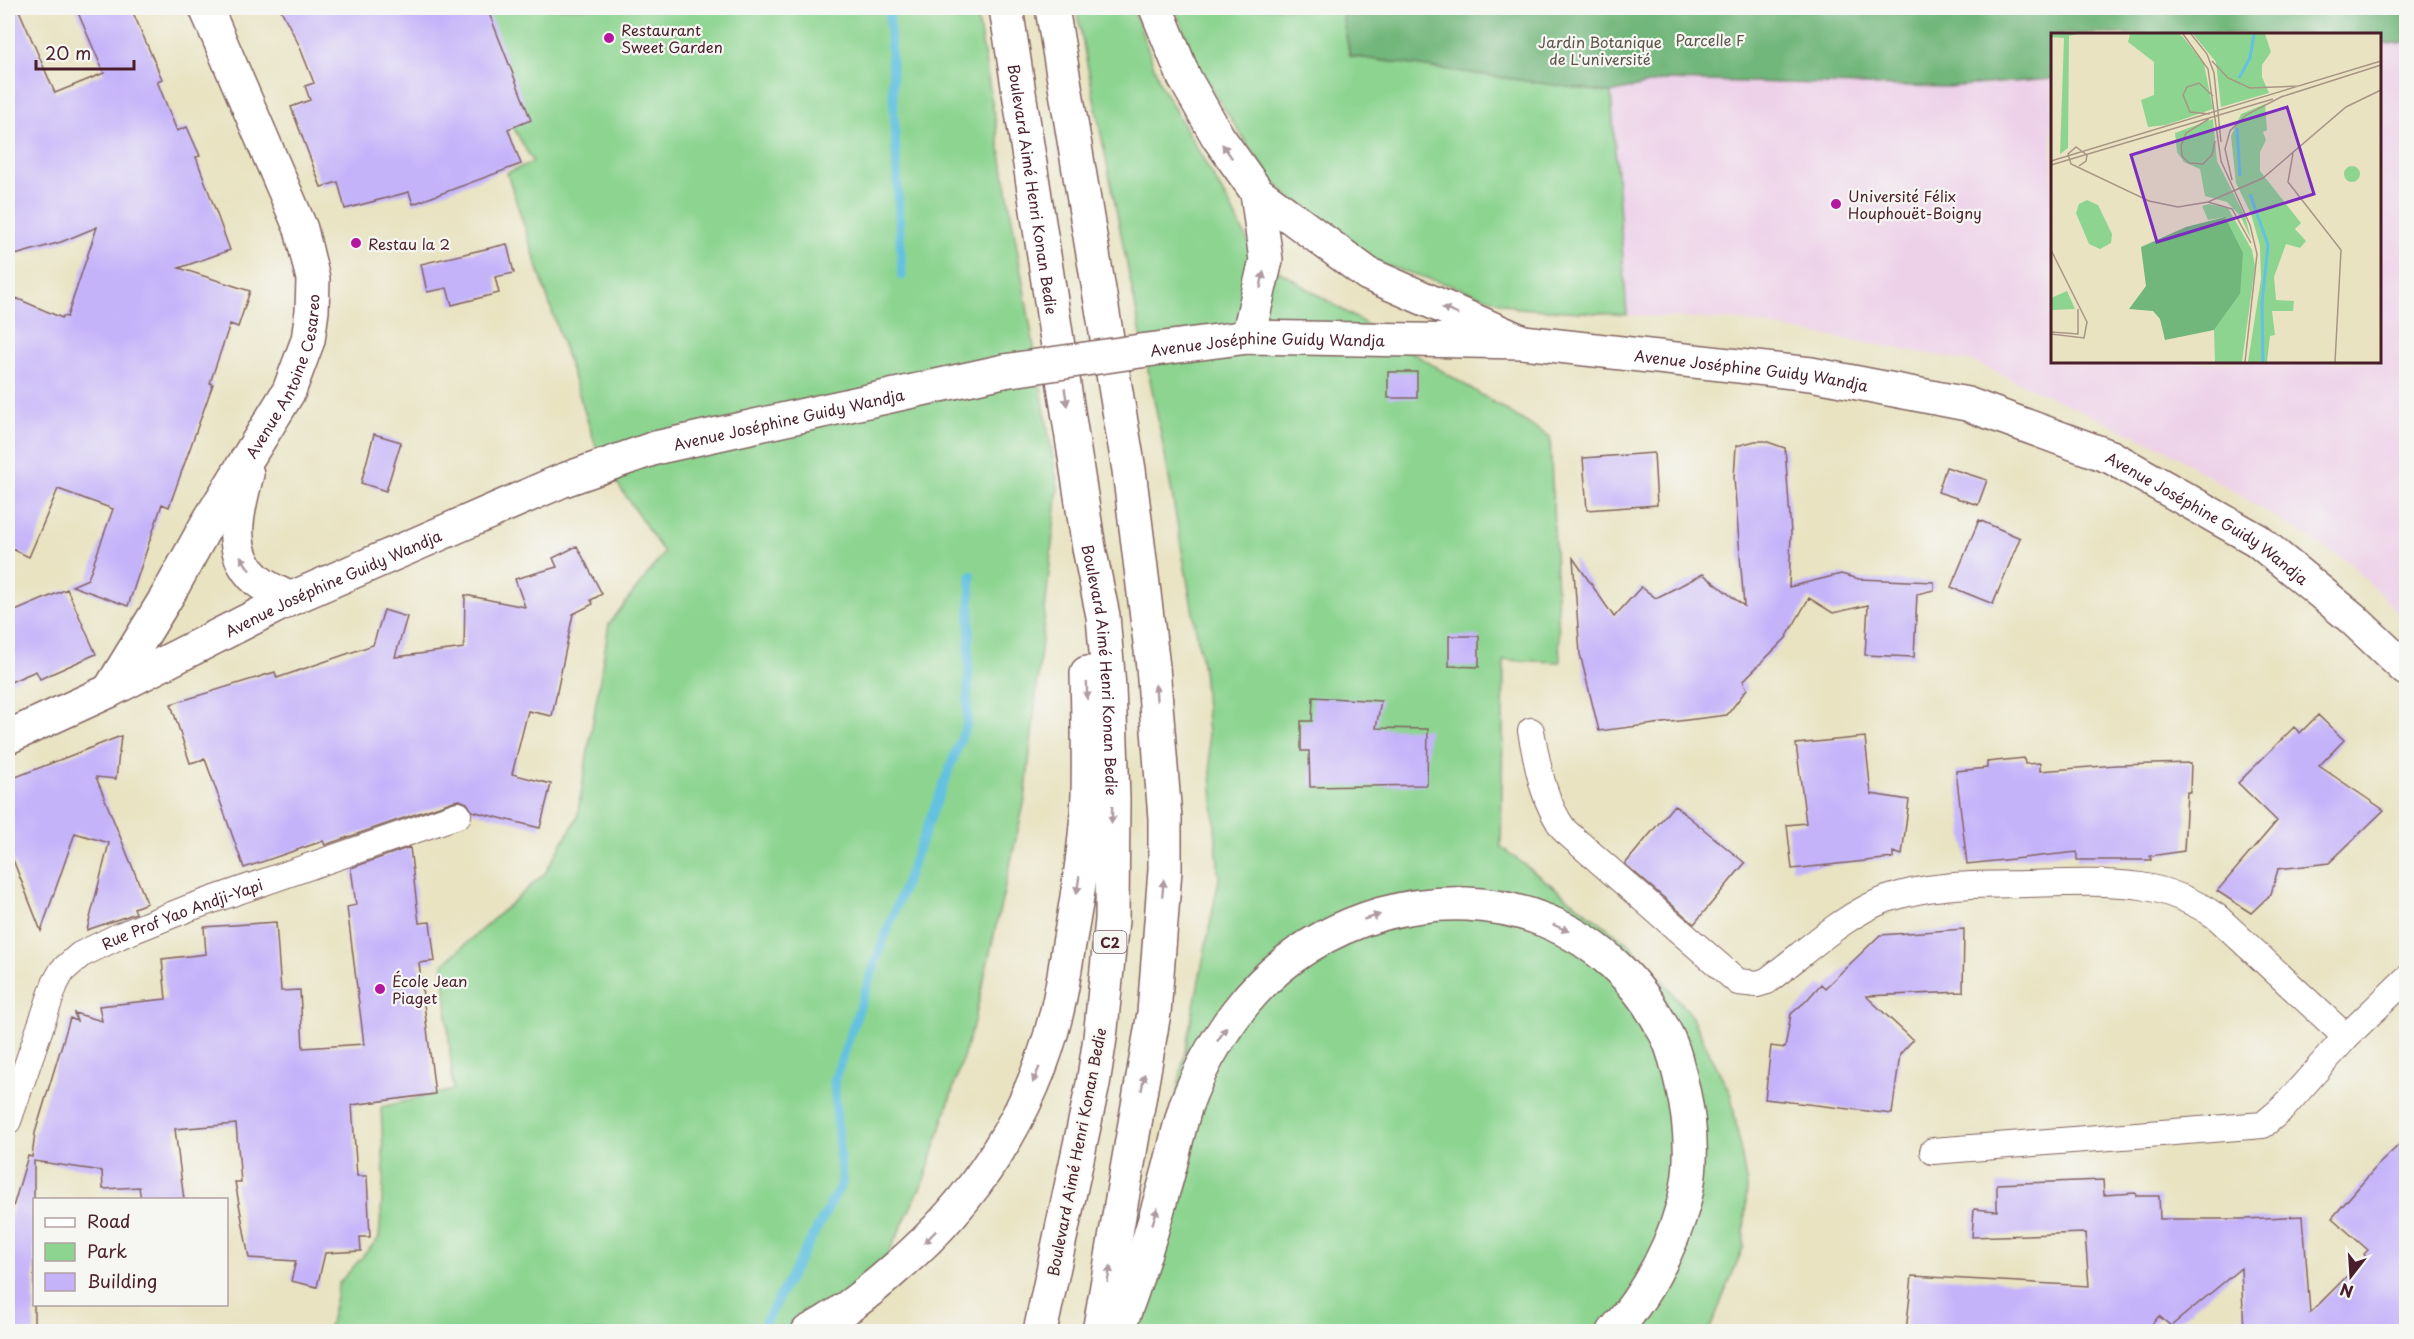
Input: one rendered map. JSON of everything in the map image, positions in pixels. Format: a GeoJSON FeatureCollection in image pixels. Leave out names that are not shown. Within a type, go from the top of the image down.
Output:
{"type":"FeatureCollection","features":[{"type":"Feature","properties":{"kind":"main road","name":"Avenue Antoine Cesareo"},"geometry":{"type":"LineString","coordinates":[[110,692],[253,447],[289,391],[308,340],[313,279],[301,229],[206,8]]}},
{"type":"Feature","properties":{"kind":"main road","name":"Boulevard Aimé Henri Konan Bedie"},"geometry":{"type":"LineString","coordinates":[[1006,8],[1089,548],[1103,616],[1109,687],[1113,798],[1112,920],[1100,1038],[1093,1084],[1040,1332]]}},
{"type":"Feature","properties":{"kind":"main road"},"geometry":{"type":"LineString","coordinates":[[1052,8],[1129,470],[1153,667],[1165,818],[1165,870],[1154,1013],[1100,1332]]}},
{"type":"Feature","properties":{"kind":"main road"},"geometry":{"type":"LineString","coordinates":[[1156,8],[1184,77],[1218,137],[1257,192],[1308,232],[1368,274],[1523,342]]}},
{"type":"Feature","properties":{"kind":"main road"},"geometry":{"type":"LineString","coordinates":[[1248,337],[1266,260],[1257,192]]}},
{"type":"Feature","properties":{"kind":"main road","name":"Avenue Joséphine Guidy Wandja"},"geometry":{"type":"LineString","coordinates":[[8,737],[110,692],[290,599],[540,490],[655,448],[1004,371],[1248,337],[1523,342],[1811,374],[1967,404],[2111,457],[2258,540],[2352,618],[2406,669]]}},
{"type":"Feature","properties":{"kind":"main road"},"geometry":{"type":"LineString","coordinates":[[253,447],[239,513],[236,537],[239,554],[258,581],[290,599]]}},
{"type":"Feature","properties":{"kind":"main road"},"geometry":{"type":"LineString","coordinates":[[808,1332],[862,1298],[918,1250],[948,1218],[1002,1146],[1025,1102],[1041,1064],[1056,1015],[1084,843],[1088,742],[1084,616],[1089,548]]}},
{"type":"Feature","properties":{"kind":"main road"},"geometry":{"type":"LineString","coordinates":[[1117,1332],[1160,1202],[1186,1106],[1201,1072],[1238,1012],[1264,981],[1294,955],[1324,936],[1353,923],[1426,904],[1497,906],[1541,920],[1579,936],[1622,969],[1645,1000],[1667,1036],[1688,1108],[1690,1148],[1684,1200],[1670,1243],[1649,1283],[1614,1332]]}},
{"type":"Feature","properties":{"kind":"street"},"geometry":{"type":"LineString","coordinates":[[1531,731],[1546,798],[1554,817],[1565,831],[1738,982],[1757,984],[1767,981],[1863,910],[1888,899],[1936,886],[2075,883],[2141,886],[2167,893],[2206,909],[2217,917],[2346,1037]]}},
{"type":"Feature","properties":{"kind":"street","name":"Rue Prof Yao Andji-Yapi"},"geometry":{"type":"LineString","coordinates":[[8,1121],[55,984],[62,971],[80,955],[119,936],[189,908],[458,815]]}},
{"type":"Feature","properties":{"kind":"street"},"geometry":{"type":"LineString","coordinates":[[1933,1151],[2263,1125],[2283,1108],[2346,1037],[2406,979]]}},
{"type":"Feature","properties":{"kind":"shaded area","name":"Université Félix Houphouët-Boigny"},"geometry":{"type":"Polygon","coordinates":[[[1341,8],[2406,8],[2406,621],[2350,563],[2163,448],[1974,362],[1741,321],[1627,315],[1611,93],[1341,8]]]}},
{"type":"Feature","properties":{"kind":"green space"},"geometry":{"type":"Polygon","coordinates":[[[449,8],[976,8],[1058,488],[1025,800],[974,1022],[925,1178],[854,1324],[847,1332],[328,1332],[339,1283],[379,1238],[384,1174],[381,1107],[453,1090],[443,964],[545,873],[577,818],[609,624],[664,553],[599,456],[507,173],[533,162],[459,33],[449,8]]]}},
{"type":"Feature","properties":{"kind":"green space"},"geometry":{"type":"Polygon","coordinates":[[[1076,8],[1133,8],[1161,86],[1228,202],[1256,257],[1550,437],[1560,662],[1504,660],[1501,847],[1630,945],[1689,1012],[1731,1095],[1747,1187],[1743,1248],[1709,1331],[1130,1331],[1219,879],[1203,669],[1165,455],[1076,8]]]}},
{"type":"Feature","properties":{"kind":"green space"},"geometry":{"type":"Polygon","coordinates":[[[1175,8],[1341,8],[1350,56],[1611,93],[1627,315],[1518,308],[1374,262],[1313,221],[1267,174],[1199,70],[1175,8]]]}},
{"type":"Feature","properties":{"kind":"green space","name":"Jardin Botanique de L'université"},"geometry":{"type":"Polygon","coordinates":[[[1341,8],[2406,8],[2406,42],[2381,45],[2381,33],[2051,33],[2051,79],[1947,87],[1665,80],[1611,93],[1350,56],[1341,8]]]}},
{"type":"Feature","properties":{"kind":"building"},"geometry":{"type":"Polygon","coordinates":[[[8,8],[18,8],[55,93],[104,73],[76,8],[131,8],[162,79],[157,81],[177,131],[187,127],[200,156],[196,157],[230,250],[179,268],[250,291],[238,327],[230,324],[210,383],[213,384],[169,507],[162,504],[128,606],[72,586],[88,579],[113,509],[58,489],[29,557],[8,547],[8,319],[16,298],[62,318],[67,317],[97,227],[61,242],[8,257],[8,8]]]}},
{"type":"Feature","properties":{"kind":"building"},"geometry":{"type":"Polygon","coordinates":[[[280,8],[487,8],[531,120],[508,129],[521,164],[413,204],[409,192],[345,209],[338,182],[321,187],[291,107],[310,100],[305,86],[314,83],[299,45],[280,8]]]}},
{"type":"Feature","properties":{"kind":"building"},"geometry":{"type":"Polygon","coordinates":[[[507,244],[514,273],[495,277],[499,293],[452,305],[447,288],[427,292],[421,264],[507,244]]]}},
{"type":"Feature","properties":{"kind":"building"},"geometry":{"type":"Polygon","coordinates":[[[1388,372],[1417,372],[1417,398],[1388,398],[1388,372]]]}},
{"type":"Feature","properties":{"kind":"building"},"geometry":{"type":"Polygon","coordinates":[[[374,434],[401,442],[386,491],[361,483],[374,434]]]}},
{"type":"Feature","properties":{"kind":"building"},"geometry":{"type":"Polygon","coordinates":[[[1765,441],[1785,448],[1791,533],[1789,587],[1841,574],[1859,579],[1934,582],[1934,590],[1917,594],[1914,657],[1865,655],[1868,605],[1833,613],[1809,598],[1786,638],[1743,681],[1747,689],[1727,715],[1599,731],[1580,654],[1573,558],[1614,617],[1641,587],[1656,598],[1703,574],[1744,606],[1734,478],[1736,446],[1765,441]]]}},
{"type":"Feature","properties":{"kind":"building"},"geometry":{"type":"Polygon","coordinates":[[[1654,453],[1657,505],[1587,510],[1583,458],[1654,453]]]}},
{"type":"Feature","properties":{"kind":"building"},"geometry":{"type":"Polygon","coordinates":[[[1946,467],[1987,480],[1978,505],[1938,492],[1946,467]]]}},
{"type":"Feature","properties":{"kind":"building"},"geometry":{"type":"Polygon","coordinates":[[[1979,520],[2020,538],[1993,604],[1951,587],[1979,520]]]}},
{"type":"Feature","properties":{"kind":"building"},"geometry":{"type":"Polygon","coordinates":[[[577,546],[602,594],[591,600],[593,604],[573,614],[552,716],[528,711],[512,774],[551,784],[540,828],[472,811],[467,803],[460,800],[325,845],[323,841],[244,868],[205,759],[190,763],[171,704],[275,672],[277,678],[373,645],[384,610],[407,617],[395,657],[464,648],[465,595],[525,607],[515,579],[557,567],[553,558],[577,546]]]}},
{"type":"Feature","properties":{"kind":"building"},"geometry":{"type":"Polygon","coordinates":[[[67,589],[96,654],[40,679],[36,671],[8,683],[8,614],[67,589]]]}},
{"type":"Feature","properties":{"kind":"building"},"geometry":{"type":"Polygon","coordinates":[[[1449,636],[1479,636],[1479,667],[1449,666],[1449,636]]]}},
{"type":"Feature","properties":{"kind":"building"},"geometry":{"type":"Polygon","coordinates":[[[1313,697],[1381,701],[1376,728],[1428,729],[1427,785],[1310,787],[1309,751],[1301,751],[1301,721],[1312,721],[1313,697]]]}},
{"type":"Feature","properties":{"kind":"building"},"geometry":{"type":"Polygon","coordinates":[[[2318,715],[2344,740],[2319,766],[2384,810],[2329,863],[2278,869],[2271,894],[2251,913],[2217,891],[2277,821],[2238,783],[2294,727],[2300,733],[2318,715]]]}},
{"type":"Feature","properties":{"kind":"building"},"geometry":{"type":"Polygon","coordinates":[[[121,736],[116,779],[96,777],[147,903],[134,908],[136,913],[87,930],[109,843],[75,833],[41,931],[8,847],[8,780],[121,736]]]}},
{"type":"Feature","properties":{"kind":"building"},"geometry":{"type":"Polygon","coordinates":[[[1865,737],[1871,794],[1909,800],[1902,855],[1893,852],[1893,858],[1792,869],[1787,825],[1806,823],[1796,744],[1865,737]]]}},
{"type":"Feature","properties":{"kind":"building"},"geometry":{"type":"Polygon","coordinates":[[[2024,758],[2025,764],[2040,763],[2040,771],[2116,765],[2191,763],[2184,851],[2150,856],[2151,860],[2077,860],[2077,852],[1967,864],[1956,771],[1987,768],[1987,762],[2024,758]]]}},
{"type":"Feature","properties":{"kind":"building"},"geometry":{"type":"Polygon","coordinates":[[[1674,805],[1745,863],[1694,924],[1625,864],[1674,805]]]}},
{"type":"Feature","properties":{"kind":"building"},"geometry":{"type":"Polygon","coordinates":[[[410,847],[419,923],[430,922],[435,961],[419,963],[435,1094],[352,1105],[357,1176],[367,1176],[370,1237],[360,1237],[361,1251],[325,1253],[317,1287],[291,1281],[296,1261],[249,1258],[235,1182],[241,1182],[236,1124],[175,1129],[184,1198],[141,1198],[139,1187],[103,1189],[102,1171],[34,1161],[34,1332],[8,1332],[8,1224],[28,1156],[32,1157],[35,1133],[70,1018],[77,1021],[74,1013],[102,1021],[99,1006],[166,999],[162,959],[206,954],[204,927],[276,922],[281,991],[300,990],[303,1048],[364,1044],[347,907],[356,905],[351,868],[410,847]]]}},
{"type":"Feature","properties":{"kind":"building"},"geometry":{"type":"Polygon","coordinates":[[[1964,929],[1963,992],[1866,996],[1913,1040],[1900,1054],[1892,1114],[1765,1099],[1771,1046],[1785,1048],[1791,1014],[1821,984],[1825,988],[1880,935],[1964,929]]]}},
{"type":"Feature","properties":{"kind":"building"},"geometry":{"type":"Polygon","coordinates":[[[2406,1138],[2406,1332],[2244,1332],[2241,1268],[2171,1326],[2159,1316],[2145,1332],[1906,1332],[1912,1276],[2089,1286],[2085,1233],[1972,1237],[1974,1209],[1997,1211],[1997,1184],[2103,1180],[2104,1195],[2135,1193],[2136,1196],[2159,1196],[2160,1219],[2246,1219],[2303,1216],[2310,1313],[2366,1257],[2364,1254],[2368,1250],[2332,1218],[2377,1166],[2406,1138]]]}},
{"type":"Feature","properties":{"kind":"waterway"},"geometry":{"type":"LineString","coordinates":[[889,8],[902,276]]}},
{"type":"Feature","properties":{"kind":"waterway"},"geometry":{"type":"LineString","coordinates":[[760,1332],[842,1183],[834,1081],[880,949],[967,723],[971,575]]}},
{"type":"Feature","properties":{"kind":"place","name":"Restaurant Sweet Garden"},"geometry":{"type":"Point","coordinates":[609,38]}},
{"type":"Feature","properties":{"kind":"place","name":"Université Félix Houphouët-Boigny"},"geometry":{"type":"Point","coordinates":[1836,204]}},
{"type":"Feature","properties":{"kind":"place","name":"Restau la 2"},"geometry":{"type":"Point","coordinates":[356,243]}},
{"type":"Feature","properties":{"kind":"place","name":"École Jean Piaget"},"geometry":{"type":"Point","coordinates":[380,989]}},
{"type":"Feature","properties":{"kind":"park label","name":"Parcelle F"},"geometry":{"type":"Point","coordinates":[1710,39]}}]}
